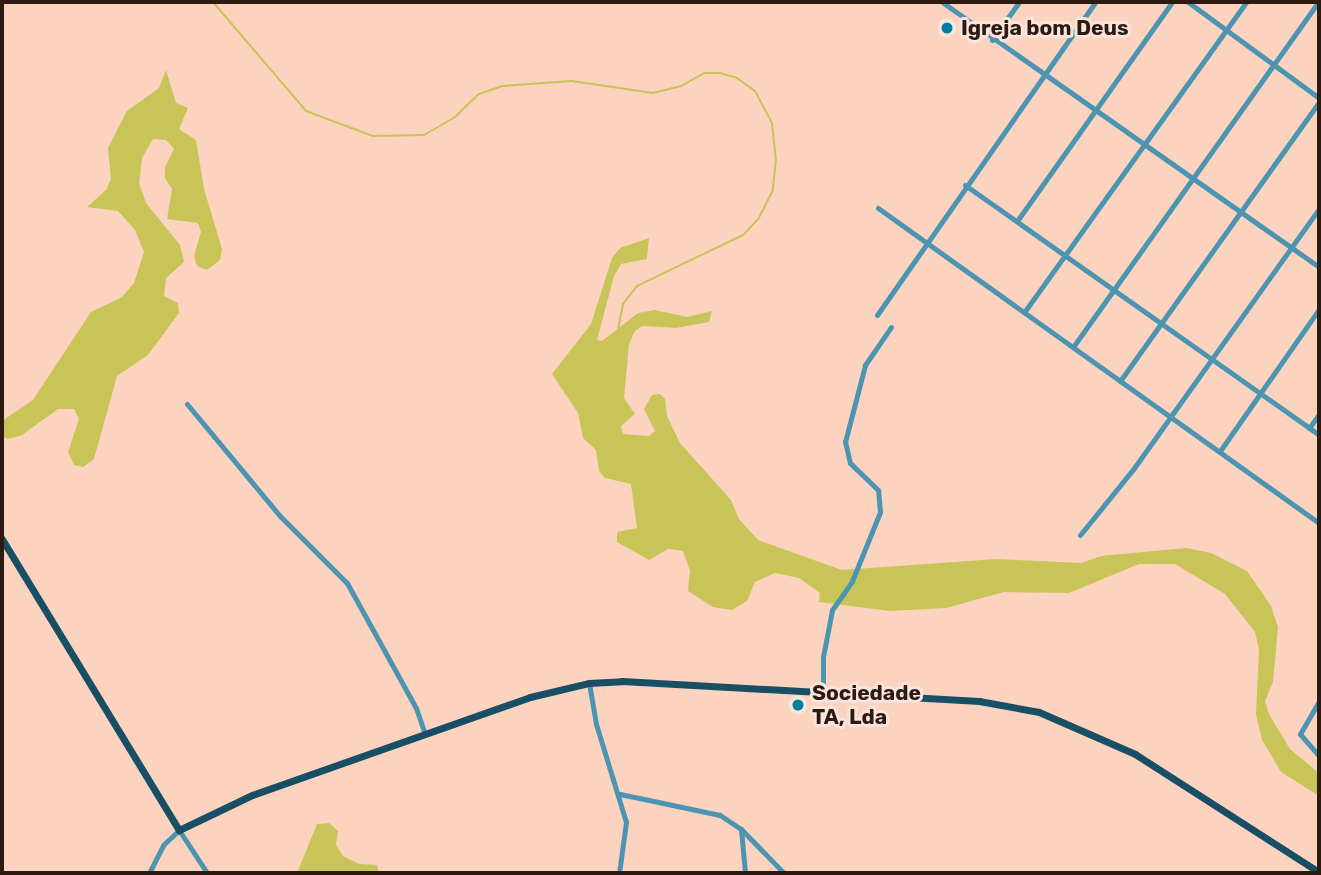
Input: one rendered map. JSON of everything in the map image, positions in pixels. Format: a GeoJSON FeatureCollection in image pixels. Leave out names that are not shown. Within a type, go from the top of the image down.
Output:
{"type":"FeatureCollection","features":[{"type":"Feature","properties":{"kind":"main road"},"geometry":{"type":"LineString","coordinates":[[2,539],[179,830],[252,794],[530,697],[589,683],[823,691],[979,701],[1039,712],[1135,754],[1319,872]]}},
{"type":"Feature","properties":{"kind":"street"},"geometry":{"type":"LineString","coordinates":[[943,2],[992,40],[1044,72],[1319,267]]}},
{"type":"Feature","properties":{"kind":"street"},"geometry":{"type":"LineString","coordinates":[[992,40],[1020,2]]}},
{"type":"Feature","properties":{"kind":"street"},"geometry":{"type":"LineString","coordinates":[[877,316],[965,185],[1096,2]]}},
{"type":"Feature","properties":{"kind":"street"},"geometry":{"type":"LineString","coordinates":[[1017,221],[1172,2]]}},
{"type":"Feature","properties":{"kind":"street"},"geometry":{"type":"LineString","coordinates":[[1120,381],[1243,213],[1319,100],[1188,2]]}},
{"type":"Feature","properties":{"kind":"street"},"geometry":{"type":"LineString","coordinates":[[1025,311],[1067,256],[1246,2]]}},
{"type":"Feature","properties":{"kind":"street"},"geometry":{"type":"LineString","coordinates":[[1073,347],[1318,2]]}},
{"type":"Feature","properties":{"kind":"street"},"geometry":{"type":"LineString","coordinates":[[965,185],[1319,435]]}},
{"type":"Feature","properties":{"kind":"street"},"geometry":{"type":"LineString","coordinates":[[878,208],[1169,417],[1318,520]]}},
{"type":"Feature","properties":{"kind":"street"},"geometry":{"type":"LineString","coordinates":[[1080,535],[1213,360],[1319,209]]}},
{"type":"Feature","properties":{"kind":"street"},"geometry":{"type":"LineString","coordinates":[[1220,451],[1319,309]]}},
{"type":"Feature","properties":{"kind":"street"},"geometry":{"type":"LineString","coordinates":[[823,691],[823,657],[832,610],[852,581],[880,512],[878,490],[850,463],[845,442],[865,365],[891,327]]}},
{"type":"Feature","properties":{"kind":"street"},"geometry":{"type":"LineString","coordinates":[[187,404],[280,516],[347,583],[416,709],[425,734]]}},
{"type":"Feature","properties":{"kind":"street"},"geometry":{"type":"LineString","coordinates":[[1309,428],[1319,414]]}},
{"type":"Feature","properties":{"kind":"street"},"geometry":{"type":"LineString","coordinates":[[589,683],[596,724],[620,794],[625,835],[619,873]]}},
{"type":"Feature","properties":{"kind":"street"},"geometry":{"type":"LineString","coordinates":[[1319,701],[1300,734],[1319,756]]}},
{"type":"Feature","properties":{"kind":"street"},"geometry":{"type":"LineString","coordinates":[[620,794],[710,812],[741,829],[784,873]]}},
{"type":"Feature","properties":{"kind":"street"},"geometry":{"type":"LineString","coordinates":[[741,829],[745,873]]}},
{"type":"Feature","properties":{"kind":"street"},"geometry":{"type":"LineString","coordinates":[[149,873],[163,845],[179,830],[207,873]]}},
{"type":"Feature","properties":{"kind":"shaded area"},"geometry":{"type":"Polygon","coordinates":[[[166,70],[176,103],[188,108],[179,129],[196,140],[204,189],[222,249],[220,260],[207,270],[197,266],[194,256],[201,232],[198,223],[167,219],[172,189],[165,178],[165,167],[174,149],[166,140],[153,139],[142,158],[139,183],[146,203],[180,245],[184,262],[166,278],[164,296],[178,303],[179,313],[148,355],[117,376],[94,459],[83,467],[74,465],[68,452],[79,419],[74,409],[58,409],[22,435],[8,439],[2,436],[2,421],[33,400],[91,312],[122,297],[134,283],[144,252],[135,230],[118,211],[87,207],[106,190],[111,179],[108,148],[127,111],[159,88],[166,70]]]}},
{"type":"Feature","properties":{"kind":"shaded area"},"geometry":{"type":"Polygon","coordinates":[[[649,238],[647,259],[621,264],[614,276],[597,340],[602,341],[638,313],[655,310],[687,317],[712,311],[709,322],[676,328],[642,326],[635,331],[629,344],[624,398],[635,414],[621,426],[623,434],[649,436],[655,431],[644,409],[652,395],[660,394],[665,399],[667,416],[680,443],[731,500],[739,519],[758,540],[842,570],[997,559],[1081,563],[1101,556],[1186,548],[1211,553],[1247,571],[1271,606],[1278,627],[1273,682],[1265,701],[1269,714],[1290,749],[1319,773],[1319,796],[1281,772],[1262,740],[1256,714],[1259,650],[1255,632],[1225,594],[1175,564],[1139,564],[1069,593],[1004,592],[946,608],[890,611],[819,602],[820,593],[799,578],[775,573],[755,582],[747,601],[732,610],[713,607],[688,591],[690,571],[683,551],[668,549],[649,560],[617,542],[617,532],[637,528],[631,484],[605,478],[599,471],[596,450],[583,438],[578,413],[552,374],[591,324],[612,258],[620,248],[649,238]]]}},
{"type":"Feature","properties":{"kind":"shaded area"},"geometry":{"type":"Polygon","coordinates":[[[329,823],[338,831],[336,845],[343,856],[359,864],[377,865],[379,873],[297,873],[317,824],[329,823]]]}},
{"type":"Feature","properties":{"kind":"waterway"},"geometry":{"type":"LineString","coordinates":[[213,2],[306,111],[373,136],[424,135],[455,117],[479,94],[502,86],[572,81],[653,93],[681,86],[704,73],[720,73],[737,78],[755,91],[772,123],[776,159],[773,190],[759,218],[743,235],[637,286],[623,304],[618,329]]}},
{"type":"Feature","properties":{"kind":"place","name":"Igreja bom Deus"},"geometry":{"type":"Point","coordinates":[947,28]}},
{"type":"Feature","properties":{"kind":"place","name":"Sociedade TA, Lda"},"geometry":{"type":"Point","coordinates":[798,705]}}]}
